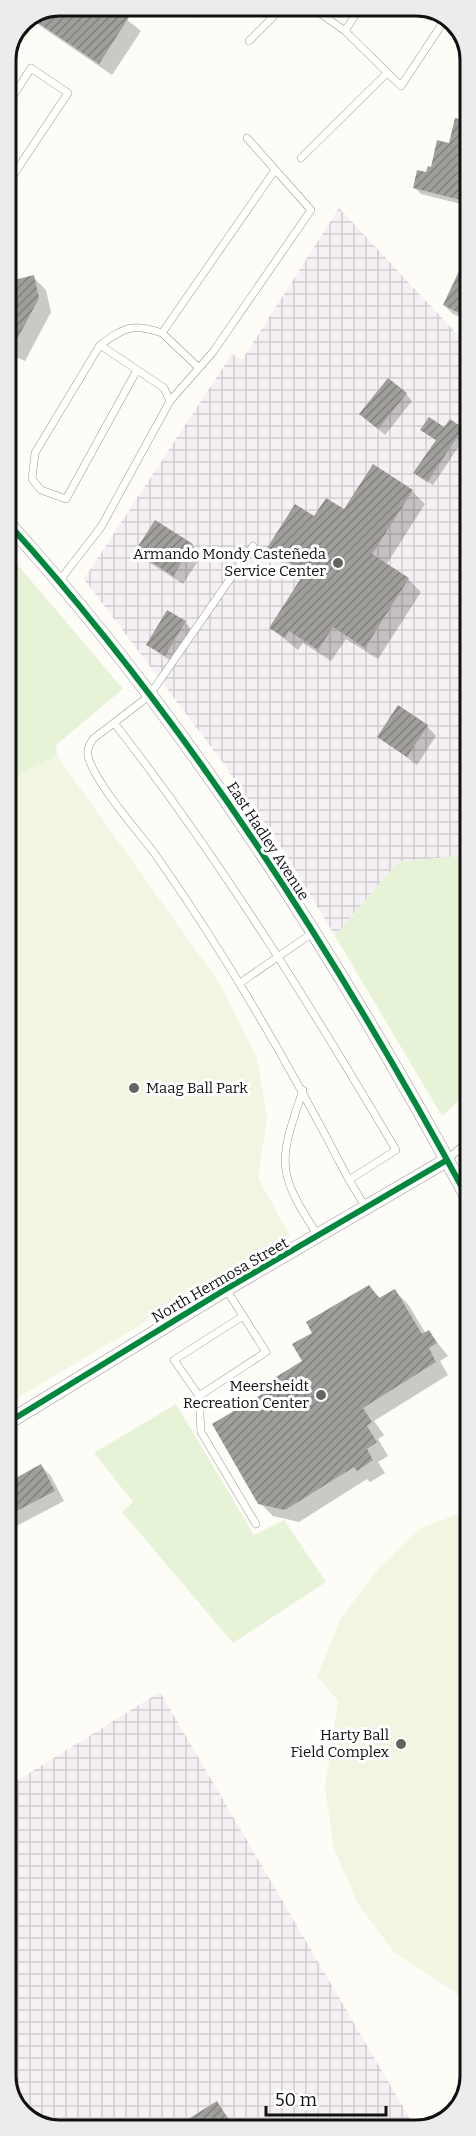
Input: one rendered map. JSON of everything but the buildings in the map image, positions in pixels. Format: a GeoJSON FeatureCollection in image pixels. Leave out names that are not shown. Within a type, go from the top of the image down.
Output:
{"type":"FeatureCollection","features":[{"type":"Feature","properties":{"kind":"street","name":"East Hadley Avenue"},"geometry":{"type":"LineString","coordinates":[[16,532],[60,580],[221,790],[314,932],[459,1182]]}},
{"type":"Feature","properties":{"kind":"street","name":"North Hermosa Street"},"geometry":{"type":"LineString","coordinates":[[16,1417],[226,1289],[319,1237],[447,1160]]}},
{"type":"Feature","properties":{"kind":"lane"},"geometry":{"type":"LineString","coordinates":[[249,41],[273,17]]}},
{"type":"Feature","properties":{"kind":"lane"},"geometry":{"type":"LineString","coordinates":[[325,17],[345,31],[401,86],[441,25]]}},
{"type":"Feature","properties":{"kind":"lane"},"geometry":{"type":"LineString","coordinates":[[345,31],[354,17]]}},
{"type":"Feature","properties":{"kind":"lane"},"geometry":{"type":"LineString","coordinates":[[16,171],[68,93],[31,68],[17,89]]}},
{"type":"Feature","properties":{"kind":"lane"},"geometry":{"type":"LineString","coordinates":[[301,158],[387,73]]}},
{"type":"Feature","properties":{"kind":"lane"},"geometry":{"type":"LineString","coordinates":[[60,580],[101,527],[170,401],[199,368],[311,210],[247,138]]}},
{"type":"Feature","properties":{"kind":"lane"},"geometry":{"type":"LineString","coordinates":[[162,333],[275,170]]}},
{"type":"Feature","properties":{"kind":"lane"},"geometry":{"type":"LineString","coordinates":[[137,370],[66,499],[41,490],[32,479],[35,453],[100,345],[122,328],[141,326],[162,333],[199,368]]}},
{"type":"Feature","properties":{"kind":"lane"},"geometry":{"type":"LineString","coordinates":[[100,345],[164,388],[170,401]]}},
{"type":"Feature","properties":{"kind":"lane"},"geometry":{"type":"LineString","coordinates":[[253,546],[149,696],[93,739],[88,746],[87,754],[92,766],[240,983],[303,1090],[349,1180],[366,1208]]}},
{"type":"Feature","properties":{"kind":"lane"},"geometry":{"type":"LineString","coordinates":[[115,724],[168,794],[279,956],[396,1150],[349,1180]]}},
{"type":"Feature","properties":{"kind":"lane"},"geometry":{"type":"LineString","coordinates":[[240,983],[314,932]]}},
{"type":"Feature","properties":{"kind":"lane"},"geometry":{"type":"LineString","coordinates":[[303,1090],[289,1131],[284,1171],[289,1188],[319,1237]]}},
{"type":"Feature","properties":{"kind":"lane"},"geometry":{"type":"LineString","coordinates":[[447,1160],[459,1149]]}},
{"type":"Feature","properties":{"kind":"lane"},"geometry":{"type":"LineString","coordinates":[[199,1396],[266,1352],[226,1289]]}},
{"type":"Feature","properties":{"kind":"lane"},"geometry":{"type":"LineString","coordinates":[[243,1316],[174,1360],[199,1396],[201,1432],[256,1524]]}},
{"type":"Feature","properties":{"kind":"shaded area"},"geometry":{"type":"Polygon","coordinates":[[[339,208],[459,336],[459,856],[398,862],[335,936],[284,851],[223,763],[84,579],[232,354],[242,360],[339,208]]]}},
{"type":"Feature","properties":{"kind":"shaded area"},"geometry":{"type":"Polygon","coordinates":[[[160,1692],[411,2120],[58,2119],[49,2118],[32,2109],[22,2097],[16,2075],[16,1781],[160,1692]]]}},
{"type":"Feature","properties":{"kind":"green space"},"geometry":{"type":"Polygon","coordinates":[[[16,563],[123,689],[56,745],[57,756],[16,776],[16,563]]]}},
{"type":"Feature","properties":{"kind":"green space","name":"Maag Ball Park"},"geometry":{"type":"Polygon","coordinates":[[[57,756],[220,984],[257,1058],[267,1118],[258,1178],[290,1236],[16,1399],[16,776],[57,756]]]}},
{"type":"Feature","properties":{"kind":"green space"},"geometry":{"type":"Polygon","coordinates":[[[459,856],[459,1100],[442,1116],[335,936],[398,862],[459,856]]]}},
{"type":"Feature","properties":{"kind":"green space"},"geometry":{"type":"Polygon","coordinates":[[[176,1404],[254,1535],[284,1520],[326,1582],[233,1643],[122,1512],[133,1502],[94,1453],[176,1404]]]}},
{"type":"Feature","properties":{"kind":"green space","name":"Harty Ball Field Complex"},"geometry":{"type":"Polygon","coordinates":[[[459,1514],[459,1995],[394,1952],[358,1904],[334,1848],[325,1787],[338,1701],[317,1676],[341,1618],[378,1569],[421,1528],[459,1514]]]}},
{"type":"Feature","properties":{"kind":"cycle path"},"geometry":{"type":"LineString","coordinates":[[16,532],[74,599],[138,679],[200,762],[258,847],[368,1022],[459,1182]]}},
{"type":"Feature","properties":{"kind":"cycle path"},"geometry":{"type":"LineString","coordinates":[[16,1417],[226,1289],[447,1160]]}},
{"type":"Feature","properties":{"kind":"place","name":"Armando Mondy Casteñeda Service Center"},"geometry":{"type":"Point","coordinates":[338,563]}},
{"type":"Feature","properties":{"kind":"place","name":"Maag Ball Park"},"geometry":{"type":"Point","coordinates":[134,1088]}},
{"type":"Feature","properties":{"kind":"place","name":"Meersheidt Recreation Center"},"geometry":{"type":"Point","coordinates":[321,1395]}},
{"type":"Feature","properties":{"kind":"place","name":"Harty Ball Field Complex"},"geometry":{"type":"Point","coordinates":[401,1744]}}]}
